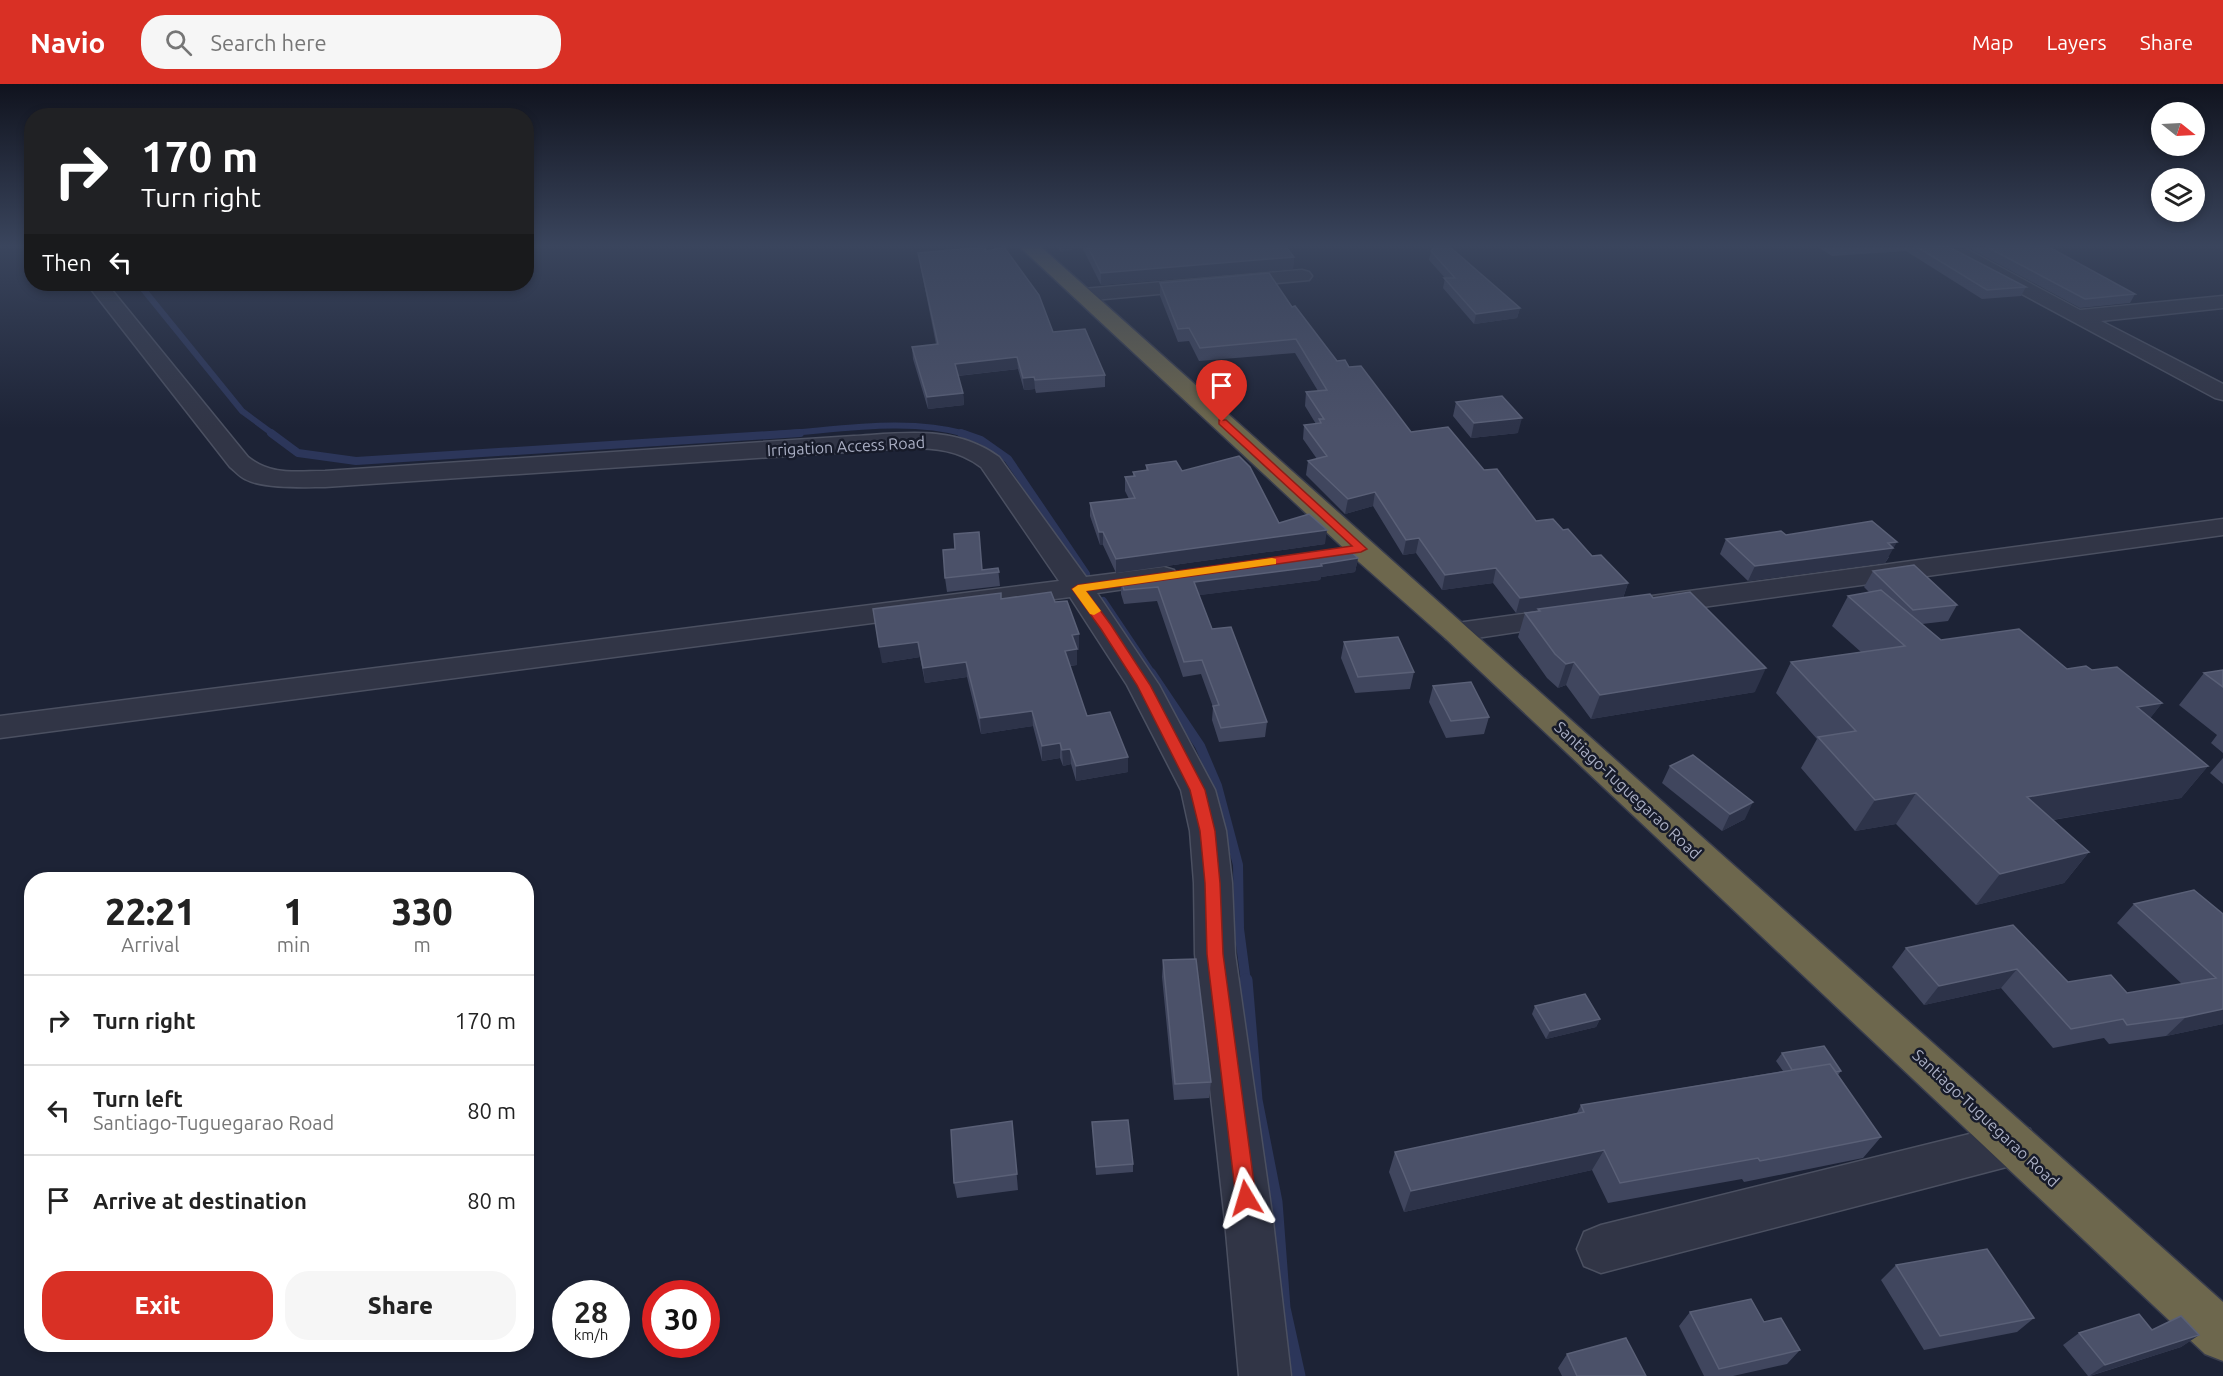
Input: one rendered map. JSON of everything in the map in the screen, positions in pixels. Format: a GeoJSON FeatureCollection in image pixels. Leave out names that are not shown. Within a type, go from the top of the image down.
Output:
{"type":"FeatureCollection","features":[{"type":"Feature","properties":{"kind":"highway","name":"Santiago-Tuguegarao Road"},"geometry":{"type":"LineString","coordinates":[[1096,307],[1345,551],[1457,632],[2223,1336]]}},
{"type":"Feature","properties":{"kind":"street","name":"Irrigation Access Road"},"geometry":{"type":"LineString","coordinates":[[116,307],[239,462],[254,474],[285,479],[325,479],[854,443],[930,441],[959,445],[981,453],[990,462],[1106,627],[1143,685],[1198,790],[1208,831],[1213,883],[1215,954],[1249,1221],[1265,1376]]}},
{"type":"Feature","properties":{"kind":"street"},"geometry":{"type":"LineString","coordinates":[[2059,307],[2223,393]]}},
{"type":"Feature","properties":{"kind":"street"},"geometry":{"type":"LineString","coordinates":[[2077,317],[2171,307]]}},
{"type":"Feature","properties":{"kind":"street"},"geometry":{"type":"LineString","coordinates":[[1623,609],[2223,527]]}},
{"type":"Feature","properties":{"kind":"street"},"geometry":{"type":"LineString","coordinates":[[0,727],[931,605],[1078,589],[1195,572]]}},
{"type":"Feature","properties":{"kind":"street"},"geometry":{"type":"LineString","coordinates":[[1457,632],[1587,614]]}},
{"type":"Feature","properties":{"kind":"street"},"geometry":{"type":"LineString","coordinates":[[1601,1249],[2014,1144]]}},
{"type":"Feature","properties":{"kind":"building"},"geometry":{"type":"Polygon","coordinates":[[[930,307],[1044,307],[1053,332],[1085,329],[1105,375],[1035,380],[1034,377],[1023,378],[1017,357],[955,364],[963,393],[927,397],[912,347],[938,344],[930,307]]]}},
{"type":"Feature","properties":{"kind":"building"},"geometry":{"type":"Polygon","coordinates":[[[1170,307],[1296,307],[1337,361],[1345,360],[1349,367],[1361,366],[1411,432],[1448,427],[1484,470],[1497,469],[1536,521],[1553,519],[1563,530],[1568,529],[1592,556],[1601,555],[1628,583],[1520,598],[1496,568],[1445,575],[1419,538],[1406,540],[1375,492],[1348,499],[1308,461],[1327,456],[1304,425],[1321,423],[1319,419],[1324,419],[1306,392],[1327,390],[1296,339],[1200,348],[1189,328],[1178,329],[1170,307]]]}},
{"type":"Feature","properties":{"kind":"building"},"geometry":{"type":"Polygon","coordinates":[[[1470,307],[1520,308],[1476,314],[1470,307]]]}},
{"type":"Feature","properties":{"kind":"building"},"geometry":{"type":"Polygon","coordinates":[[[1502,396],[1522,418],[1474,423],[1456,402],[1502,396]]]}},
{"type":"Feature","properties":{"kind":"building"},"geometry":{"type":"Polygon","coordinates":[[[1239,456],[1250,467],[1279,523],[1309,514],[1327,530],[1116,559],[1103,532],[1099,532],[1090,503],[1135,498],[1125,477],[1135,476],[1133,472],[1148,470],[1146,465],[1176,461],[1182,471],[1239,456]]]}},
{"type":"Feature","properties":{"kind":"building"},"geometry":{"type":"Polygon","coordinates":[[[1872,521],[1897,542],[1888,543],[1893,548],[1755,566],[1726,539],[1781,531],[1786,535],[1872,521]]]}},
{"type":"Feature","properties":{"kind":"building"},"geometry":{"type":"Polygon","coordinates":[[[979,532],[982,570],[998,568],[999,572],[945,578],[943,550],[955,549],[954,534],[979,532]]]}},
{"type":"Feature","properties":{"kind":"building"},"geometry":{"type":"Polygon","coordinates":[[[1347,548],[1358,558],[1321,564],[1322,566],[1194,582],[1212,629],[1231,627],[1267,722],[1221,728],[1213,706],[1219,705],[1202,660],[1184,662],[1158,587],[1124,590],[1121,580],[1347,548]]]}},
{"type":"Feature","properties":{"kind":"building"},"geometry":{"type":"Polygon","coordinates":[[[1914,565],[1957,605],[1913,610],[1873,571],[1914,565]]]}},
{"type":"Feature","properties":{"kind":"building"},"geometry":{"type":"Polygon","coordinates":[[[1881,590],[1941,640],[2019,629],[2067,669],[2086,666],[2092,670],[2117,667],[2162,703],[2137,707],[2208,766],[2027,797],[2089,852],[2000,874],[1916,793],[1875,800],[1818,737],[1856,731],[1791,662],[1905,646],[1848,596],[1881,590]]]}},
{"type":"Feature","properties":{"kind":"building"},"geometry":{"type":"Polygon","coordinates":[[[1051,592],[1055,602],[1067,601],[1079,634],[1072,635],[1077,649],[1065,651],[1087,716],[1110,712],[1128,757],[1076,766],[1070,749],[1062,750],[1060,743],[1042,746],[1032,711],[980,718],[966,662],[923,668],[918,642],[879,647],[873,609],[1001,593],[1001,599],[1051,592]]]}},
{"type":"Feature","properties":{"kind":"building"},"geometry":{"type":"Polygon","coordinates":[[[1690,592],[1766,668],[1600,695],[1574,662],[1566,664],[1555,654],[1525,613],[1540,611],[1538,609],[1650,594],[1653,598],[1690,592]]]}},
{"type":"Feature","properties":{"kind":"building"},"geometry":{"type":"Polygon","coordinates":[[[1398,637],[1414,672],[1358,677],[1344,642],[1398,637]]]}},
{"type":"Feature","properties":{"kind":"building"},"geometry":{"type":"Polygon","coordinates":[[[2223,670],[2223,687],[2204,673],[2223,670]]]}},
{"type":"Feature","properties":{"kind":"building"},"geometry":{"type":"Polygon","coordinates":[[[1471,682],[1489,717],[1451,721],[1433,686],[1471,682]]]}},
{"type":"Feature","properties":{"kind":"building"},"geometry":{"type":"Polygon","coordinates":[[[1693,755],[1753,802],[1730,814],[1670,766],[1693,755]]]}},
{"type":"Feature","properties":{"kind":"building"},"geometry":{"type":"Polygon","coordinates":[[[2194,890],[2223,914],[2223,1009],[2186,1017],[2127,1025],[2123,1019],[2071,1029],[2017,969],[1939,986],[1906,948],[2013,925],[2068,982],[2111,975],[2127,993],[2216,978],[2134,904],[2194,890]]]}},
{"type":"Feature","properties":{"kind":"building"},"geometry":{"type":"Polygon","coordinates":[[[1196,959],[1211,1082],[1175,1084],[1163,960],[1196,959]]]}},
{"type":"Feature","properties":{"kind":"building"},"geometry":{"type":"Polygon","coordinates":[[[1585,994],[1600,1019],[1550,1031],[1535,1006],[1585,994]]]}},
{"type":"Feature","properties":{"kind":"building"},"geometry":{"type":"Polygon","coordinates":[[[1824,1046],[1841,1071],[1836,1072],[1830,1064],[1792,1070],[1782,1053],[1824,1046]]]}},
{"type":"Feature","properties":{"kind":"building"},"geometry":{"type":"Polygon","coordinates":[[[1830,1064],[1881,1137],[1760,1161],[1758,1158],[1620,1183],[1604,1150],[1411,1191],[1395,1152],[1584,1112],[1581,1105],[1830,1064]]]}},
{"type":"Feature","properties":{"kind":"building"},"geometry":{"type":"Polygon","coordinates":[[[1128,1120],[1133,1164],[1096,1167],[1092,1122],[1128,1120]]]}},
{"type":"Feature","properties":{"kind":"building"},"geometry":{"type":"Polygon","coordinates":[[[1012,1121],[1017,1174],[954,1183],[951,1130],[1012,1121]]]}},
{"type":"Feature","properties":{"kind":"building"},"geometry":{"type":"Polygon","coordinates":[[[1987,1249],[2034,1318],[1940,1336],[1896,1265],[1987,1249]]]}},
{"type":"Feature","properties":{"kind":"building"},"geometry":{"type":"Polygon","coordinates":[[[1751,1299],[1764,1322],[1781,1318],[1800,1350],[1719,1369],[1690,1312],[1751,1299]]]}},
{"type":"Feature","properties":{"kind":"building"},"geometry":{"type":"Polygon","coordinates":[[[2139,1314],[2152,1330],[2181,1316],[2199,1335],[2105,1365],[2079,1333],[2139,1314]]]}},
{"type":"Feature","properties":{"kind":"building"},"geometry":{"type":"Polygon","coordinates":[[[1626,1338],[1646,1376],[1577,1376],[1567,1354],[1626,1338]]]}},
{"type":"Feature","properties":{"kind":"waterway"},"geometry":{"type":"LineString","coordinates":[[158,307],[242,411],[273,434]]}},
{"type":"Feature","properties":{"kind":"waterway"},"geometry":{"type":"LineString","coordinates":[[776,434],[896,425],[920,426],[966,434]]}},
{"type":"Feature","properties":{"kind":"waterway"},"geometry":{"type":"LineString","coordinates":[[271,433],[298,453],[356,461],[800,433]]}},
{"type":"Feature","properties":{"kind":"waterway"},"geometry":{"type":"LineString","coordinates":[[961,433],[981,440],[1008,459],[1086,574]]}},
{"type":"Feature","properties":{"kind":"waterway"},"geometry":{"type":"LineString","coordinates":[[1103,601],[1152,674]]}},
{"type":"Feature","properties":{"kind":"waterway"},"geometry":{"type":"LineString","coordinates":[[1151,673],[1200,746],[1217,786],[1238,865],[1239,929],[1246,982]]}},
{"type":"Feature","properties":{"kind":"waterway"},"geometry":{"type":"LineString","coordinates":[[1246,980],[1256,1100],[1276,1202],[1284,1308],[1299,1376]]}},
{"type":"Feature","properties":{"kind":"slow traffic"},"geometry":{"type":"LineString","coordinates":[[1094,611],[1078,589],[1272,561]]}},
{"type":"Feature","properties":{"kind":"route"},"geometry":{"type":"LineString","coordinates":[[1222,422],[1361,549],[1078,589],[1106,627],[1143,685],[1198,790],[1208,831],[1213,883],[1215,954],[1246,1198]]}}]}
